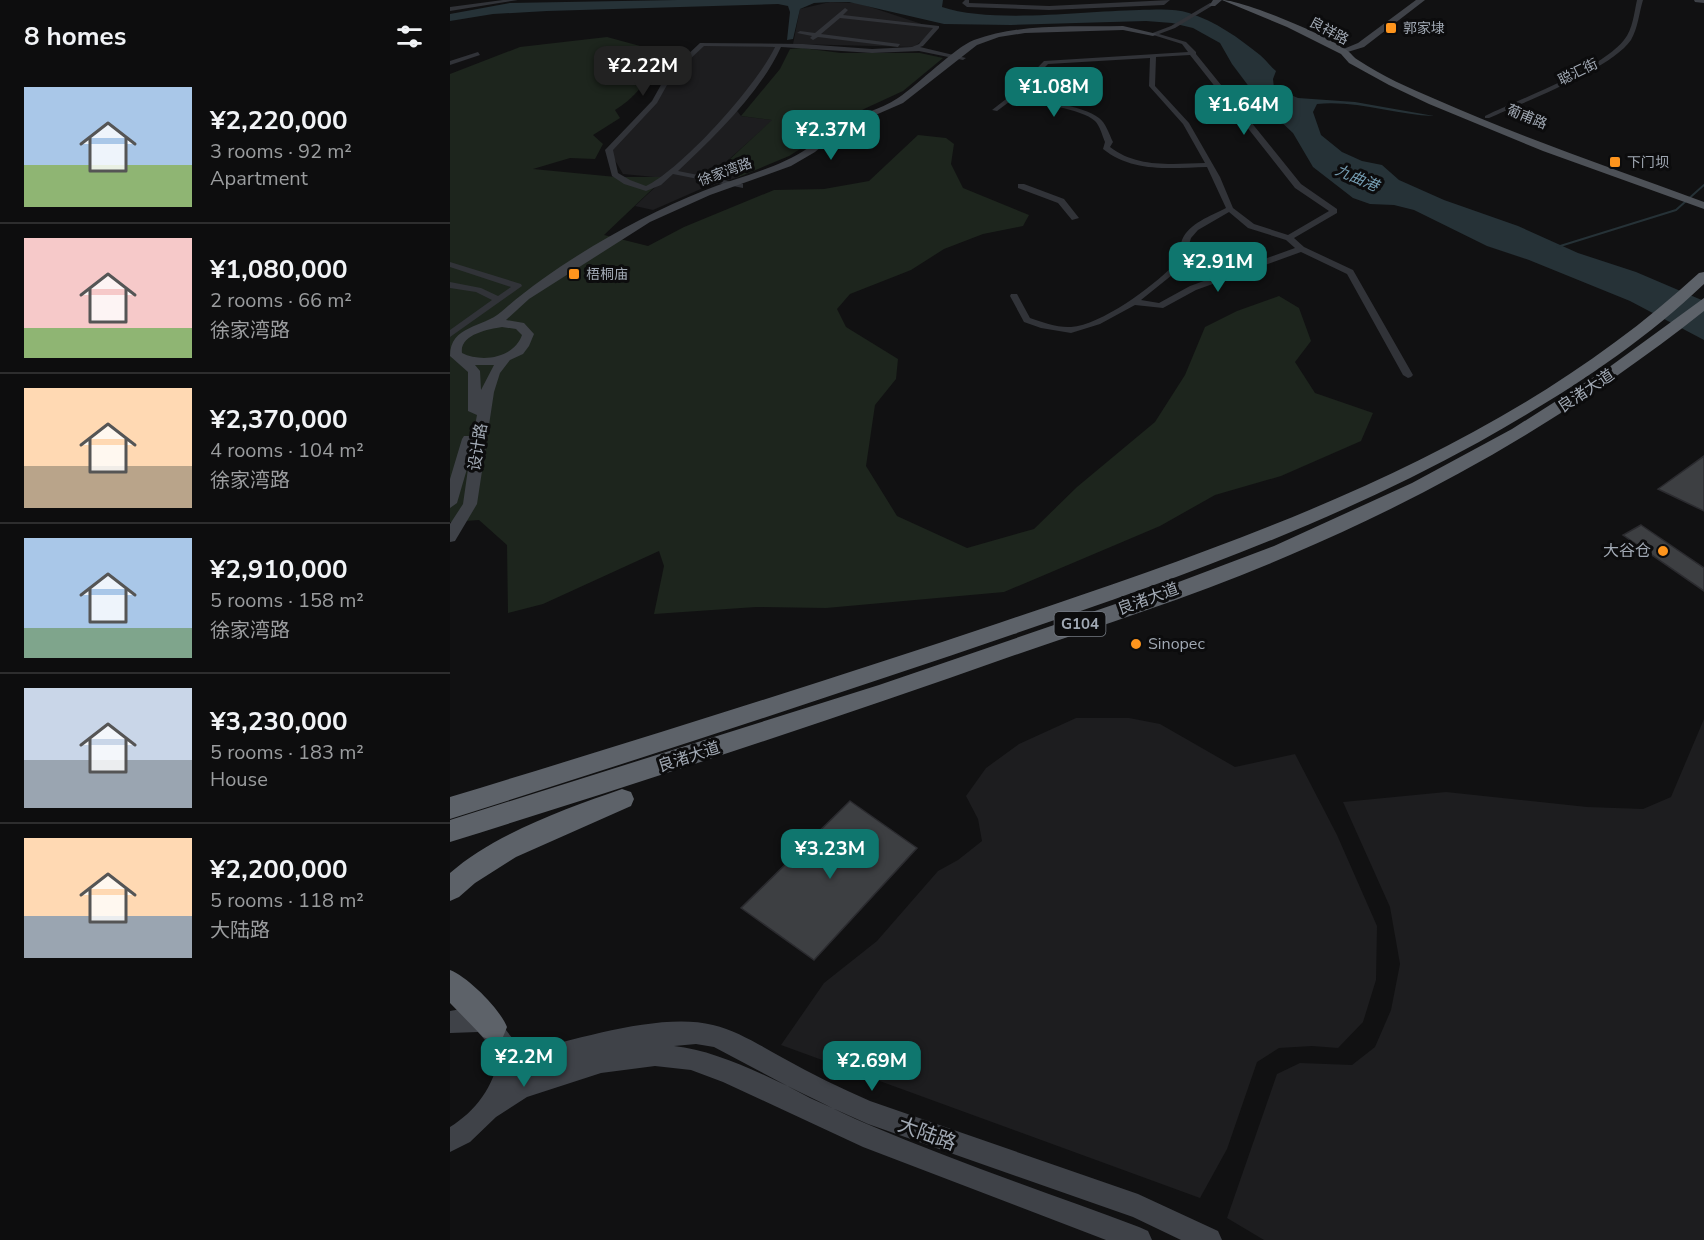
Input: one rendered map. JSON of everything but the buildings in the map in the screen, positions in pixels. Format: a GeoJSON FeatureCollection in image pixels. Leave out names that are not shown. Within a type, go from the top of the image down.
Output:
{"type":"FeatureCollection","features":[{"type":"Feature","properties":{"kind":"highway","name":"良渚大道"},"geometry":{"type":"LineString","coordinates":[[450,808],[883,671],[1171,572],[1303,521],[1435,458],[1587,370],[1652,321],[1704,276]]}},
{"type":"Feature","properties":{"kind":"highway","name":"良渚大道"},"geometry":{"type":"LineString","coordinates":[[450,831],[865,700],[1138,603],[1315,536],[1463,463],[1553,414],[1628,363],[1704,303]]}},
{"type":"Feature","properties":{"kind":"highway"},"geometry":{"type":"LineString","coordinates":[[450,889],[483,864],[622,799]]}},
{"type":"Feature","properties":{"kind":"highway"},"geometry":{"type":"LineString","coordinates":[[450,983],[482,1012],[493,1027]]}},
{"type":"Feature","properties":{"kind":"main road","name":"良祥路"},"geometry":{"type":"LineString","coordinates":[[1226,0],[1290,25],[1344,52],[1352,61]]}},
{"type":"Feature","properties":{"kind":"main road"},"geometry":{"type":"LineString","coordinates":[[1344,52],[1350,42],[1406,0]]}},
{"type":"Feature","properties":{"kind":"main road"},"geometry":{"type":"LineString","coordinates":[[1344,52],[1360,45],[1421,0]]}},
{"type":"Feature","properties":{"kind":"main road"},"geometry":{"type":"LineString","coordinates":[[1698,0],[1704,1]]}},
{"type":"Feature","properties":{"kind":"main road","name":"徐家湾路"},"geometry":{"type":"LineString","coordinates":[[512,324],[551,286],[598,255],[655,221],[787,164],[812,150],[838,128],[898,102],[959,58],[974,43],[1011,32],[1115,28],[1153,34]]}},
{"type":"Feature","properties":{"kind":"main road","name":"葡甫路"},"geometry":{"type":"LineString","coordinates":[[1344,52],[1364,58],[1404,80],[1487,117],[1704,206]]}},
{"type":"Feature","properties":{"kind":"main road","name":"葡甫路"},"geometry":{"type":"LineString","coordinates":[[1352,61],[1413,92],[1489,126],[1648,182],[1704,196]]}},
{"type":"Feature","properties":{"kind":"main road","name":"徐家湾路"},"geometry":{"type":"LineString","coordinates":[[454,348],[482,327],[503,317],[525,296],[624,232],[676,205],[736,185]]}},
{"type":"Feature","properties":{"kind":"main road"},"geometry":{"type":"LineString","coordinates":[[482,327],[512,324]]}},
{"type":"Feature","properties":{"kind":"main road","name":"设计路"},"geometry":{"type":"LineString","coordinates":[[450,537],[470,504],[487,392],[494,373],[507,356],[517,352],[528,340],[525,329],[512,324]]}},
{"type":"Feature","properties":{"kind":"main road"},"geometry":{"type":"LineString","coordinates":[[454,348],[483,362],[507,356]]}},
{"type":"Feature","properties":{"kind":"main road","name":"设计路"},"geometry":{"type":"LineString","coordinates":[[450,503],[465,459],[475,412],[474,371],[454,348]]}},
{"type":"Feature","properties":{"kind":"main road"},"geometry":{"type":"LineString","coordinates":[[450,1022],[478,1021],[493,1027],[511,1053],[505,1080],[490,1108],[473,1125],[451,1141]]}},
{"type":"Feature","properties":{"kind":"main road","name":"大陆路"},"geometry":{"type":"LineString","coordinates":[[511,1053],[525,1063],[538,1062],[636,1037],[696,1033],[714,1036],[732,1043],[818,1090],[868,1112],[1138,1206],[1209,1240]]}},
{"type":"Feature","properties":{"kind":"main road","name":"大陆路"},"geometry":{"type":"LineString","coordinates":[[490,1108],[521,1087],[601,1062],[655,1055],[691,1059],[727,1072],[863,1135],[1139,1240]]}},
{"type":"Feature","properties":{"kind":"street"},"geometry":{"type":"LineString","coordinates":[[450,9],[515,0]]}},
{"type":"Feature","properties":{"kind":"street"},"geometry":{"type":"LineString","coordinates":[[967,1],[965,3],[967,5],[1049,8],[1164,3],[1167,0]]}},
{"type":"Feature","properties":{"kind":"street","name":"聪汇街"},"geometry":{"type":"LineString","coordinates":[[1487,117],[1604,60],[1626,42],[1632,31],[1640,0]]}},
{"type":"Feature","properties":{"kind":"street"},"geometry":{"type":"LineString","coordinates":[[1153,34],[1173,27],[1215,2]]}},
{"type":"Feature","properties":{"kind":"street"},"geometry":{"type":"LineString","coordinates":[[802,46],[846,9]]}},
{"type":"Feature","properties":{"kind":"street"},"geometry":{"type":"LineString","coordinates":[[778,47],[777,56],[767,71],[723,122],[672,172],[651,188],[636,186],[615,174],[609,150],[655,102],[669,75],[702,44],[802,46],[872,51],[917,48],[937,27],[839,15]]}},
{"type":"Feature","properties":{"kind":"street"},"geometry":{"type":"LineString","coordinates":[[800,33],[917,48],[959,58]]}},
{"type":"Feature","properties":{"kind":"street","name":"徐家湾路"},"geometry":{"type":"LineString","coordinates":[[1153,34],[1184,43],[1298,186],[1334,211],[1289,238]]}},
{"type":"Feature","properties":{"kind":"street"},"geometry":{"type":"LineString","coordinates":[[995,110],[1012,98],[1046,62],[1194,53]]}},
{"type":"Feature","properties":{"kind":"street"},"geometry":{"type":"LineString","coordinates":[[450,63],[478,54]]}},
{"type":"Feature","properties":{"kind":"street"},"geometry":{"type":"LineString","coordinates":[[1153,57],[1152,86],[1186,123],[1216,177],[1230,209],[1251,226],[1289,238],[1301,249],[1350,272],[1408,375]]}},
{"type":"Feature","properties":{"kind":"street"},"geometry":{"type":"LineString","coordinates":[[1012,98],[1048,104],[1095,118],[1103,128],[1109,142],[1106,147],[1113,154],[1143,165],[1208,165]]}},
{"type":"Feature","properties":{"kind":"street"},"geometry":{"type":"LineString","coordinates":[[672,172],[736,185]]}},
{"type":"Feature","properties":{"kind":"street"},"geometry":{"type":"LineString","coordinates":[[1021,186],[1061,201],[1075,218]]}},
{"type":"Feature","properties":{"kind":"street"},"geometry":{"type":"LineString","coordinates":[[1014,296],[1027,320],[1041,325],[1071,330],[1097,322],[1134,302],[1179,265],[1187,238],[1195,228],[1230,209]]}},
{"type":"Feature","properties":{"kind":"street"},"geometry":{"type":"LineString","coordinates":[[1134,302],[1160,306],[1193,288],[1301,249]]}},
{"type":"Feature","properties":{"kind":"street"},"geometry":{"type":"LineString","coordinates":[[450,264],[518,286],[499,300],[454,348]]}},
{"type":"Feature","properties":{"kind":"street"},"geometry":{"type":"LineString","coordinates":[[450,285],[478,290],[499,300]]}},
{"type":"Feature","properties":{"kind":"shaded area"},"geometry":{"type":"Polygon","coordinates":[[[830,2],[858,3],[937,29],[914,47],[793,44],[800,9],[830,2]]]}},
{"type":"Feature","properties":{"kind":"shaded area"},"geometry":{"type":"Polygon","coordinates":[[[607,37],[640,46],[654,59],[649,74],[634,95],[615,110],[620,118],[593,135],[603,144],[595,159],[570,158],[533,169],[616,177],[665,177],[604,235],[648,246],[684,227],[774,190],[824,189],[869,181],[918,135],[946,138],[954,144],[951,164],[963,188],[1029,215],[1023,226],[983,234],[944,249],[911,270],[850,294],[837,309],[846,327],[898,359],[896,379],[875,405],[866,466],[897,516],[967,548],[1034,529],[1077,487],[1155,422],[1185,375],[1205,327],[1237,311],[1279,296],[1299,308],[1311,341],[1295,362],[1315,393],[1373,413],[1361,441],[1281,476],[1215,495],[1160,526],[1004,592],[826,608],[756,607],[654,614],[664,566],[659,551],[543,604],[508,613],[507,545],[479,520],[450,522],[450,74],[520,47],[607,37]]]}},
{"type":"Feature","properties":{"kind":"shaded area"},"geometry":{"type":"Polygon","coordinates":[[[702,44],[775,47],[767,71],[734,107],[741,116],[773,120],[717,170],[739,177],[703,188],[653,210],[635,206],[665,178],[623,174],[609,150],[655,102],[669,75],[702,44]]]}},
{"type":"Feature","properties":{"kind":"shaded area"},"geometry":{"type":"Polygon","coordinates":[[[802,48],[841,53],[920,53],[943,58],[903,91],[864,109],[789,156],[739,177],[717,171],[772,120],[741,116],[780,69],[790,49],[802,48]]]}},
{"type":"Feature","properties":{"kind":"shaded area"},"geometry":{"type":"Polygon","coordinates":[[[1076,718],[1129,718],[1160,724],[1235,767],[1295,754],[1337,835],[1377,926],[1376,980],[1363,1022],[1338,1048],[1312,1046],[1279,1048],[1257,1062],[1227,1149],[1200,1198],[781,1045],[824,983],[877,941],[938,871],[958,860],[982,841],[978,819],[966,796],[986,768],[1019,744],[1076,718]]]}},
{"type":"Feature","properties":{"kind":"shaded area"},"geometry":{"type":"Polygon","coordinates":[[[1704,719],[1704,1240],[1264,1240],[1227,1218],[1277,1074],[1300,1063],[1352,1065],[1375,1047],[1391,1010],[1400,964],[1390,907],[1343,802],[1446,792],[1587,807],[1643,809],[1671,797],[1704,719]]]}},
{"type":"Feature","properties":{"kind":"water","name":"九曲港"},"geometry":{"type":"Polygon","coordinates":[[[677,0],[943,0],[942,7],[963,12],[1012,16],[1158,10],[1177,10],[1189,13],[1226,31],[1260,55],[1276,71],[1273,79],[1274,88],[1298,98],[1355,102],[1434,116],[1332,103],[1317,104],[1313,112],[1321,135],[1342,152],[1362,161],[1382,165],[1399,180],[1444,200],[1518,226],[1578,253],[1636,272],[1704,301],[1704,340],[1630,301],[1529,260],[1487,246],[1414,210],[1394,205],[1370,204],[1353,198],[1313,167],[1293,133],[1262,104],[1232,64],[1220,43],[1193,28],[1172,23],[1146,21],[1011,25],[944,24],[849,2],[814,3],[800,9],[793,39],[787,40],[790,12],[788,6],[778,4],[547,11],[493,14],[450,21],[450,14],[510,3],[677,0]]]}},
{"type":"Feature","properties":{"kind":"waterway"},"geometry":{"type":"LineString","coordinates":[[1557,247],[1676,210],[1704,185]]}},
{"type":"Feature","properties":{"kind":"place","name":"郭家埭"},"geometry":{"type":"Point","coordinates":[1391,28]}},
{"type":"Feature","properties":{"kind":"place","name":"下门坝"},"geometry":{"type":"Point","coordinates":[1615,162]}},
{"type":"Feature","properties":{"kind":"place","name":"梧桐庙"},"geometry":{"type":"Point","coordinates":[574,274]}},
{"type":"Feature","properties":{"kind":"place","name":"大谷仓"},"geometry":{"type":"Point","coordinates":[1663,551]}},
{"type":"Feature","properties":{"kind":"place","name":"Sinopec"},"geometry":{"type":"Point","coordinates":[1136,644]}}]}
